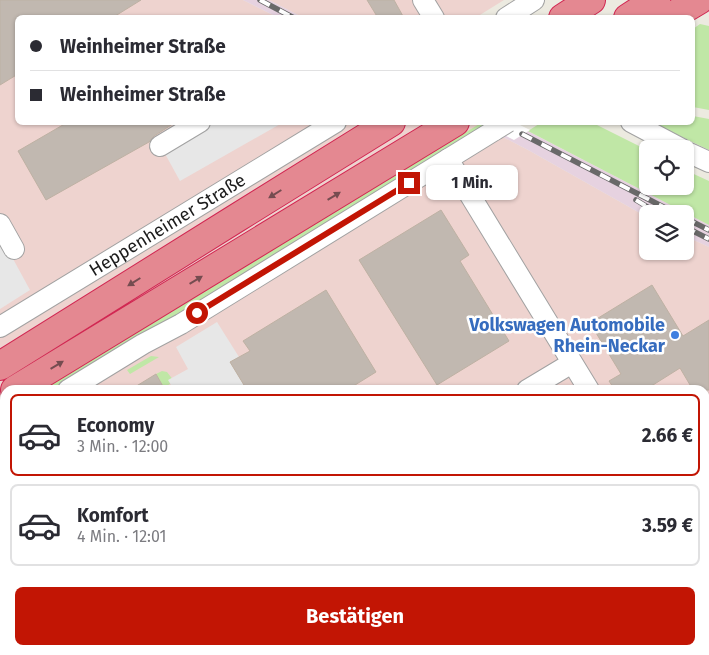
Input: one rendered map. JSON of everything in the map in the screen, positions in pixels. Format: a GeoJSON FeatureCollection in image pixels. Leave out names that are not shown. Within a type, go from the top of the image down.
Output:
{"type":"FeatureCollection","features":[{"type":"Feature","properties":{"kind":"highway"},"geometry":{"type":"LineString","coordinates":[[644,15],[666,11],[699,0]]}},
{"type":"Feature","properties":{"kind":"highway"},"geometry":{"type":"LineString","coordinates":[[0,366],[386,125]]}},
{"type":"Feature","properties":{"kind":"highway"},"geometry":{"type":"LineString","coordinates":[[23,385],[450,125]]}},
{"type":"Feature","properties":{"kind":"street"},"geometry":{"type":"LineString","coordinates":[[423,0],[432,15]]}},
{"type":"Feature","properties":{"kind":"street"},"geometry":{"type":"LineString","coordinates":[[511,15],[534,0]]}},
{"type":"Feature","properties":{"kind":"street"},"geometry":{"type":"LineString","coordinates":[[666,11],[709,12]]}},
{"type":"Feature","properties":{"kind":"street"},"geometry":{"type":"LineString","coordinates":[[160,146],[195,125]]}},
{"type":"Feature","properties":{"kind":"street","name":"Heppenheimer Straße"},"geometry":{"type":"LineString","coordinates":[[0,327],[325,125]]}},
{"type":"Feature","properties":{"kind":"street"},"geometry":{"type":"LineString","coordinates":[[637,125],[665,140]]}},
{"type":"Feature","properties":{"kind":"street"},"geometry":{"type":"LineString","coordinates":[[76,385],[180,324],[502,126]]}},
{"type":"Feature","properties":{"kind":"street"},"geometry":{"type":"LineString","coordinates":[[448,159],[586,385]]}},
{"type":"Feature","properties":{"kind":"street"},"geometry":{"type":"LineString","coordinates":[[0,224],[14,249]]}},
{"type":"Feature","properties":{"kind":"street"},"geometry":{"type":"LineString","coordinates":[[535,385],[572,363]]}},
{"type":"Feature","properties":{"kind":"shaded area"},"geometry":{"type":"Polygon","coordinates":[[[0,0],[243,0],[273,15],[15,15],[15,125],[480,125],[639,212],[639,260],[694,260],[694,240],[709,247],[709,385],[0,385],[0,0]]]}},
{"type":"Feature","properties":{"kind":"shaded area"},"geometry":{"type":"Polygon","coordinates":[[[243,0],[269,0],[298,15],[273,15],[243,0]]]}},
{"type":"Feature","properties":{"kind":"shaded area"},"geometry":{"type":"Polygon","coordinates":[[[269,0],[504,0],[480,15],[298,15],[269,0]]]}},
{"type":"Feature","properties":{"kind":"shaded area"},"geometry":{"type":"Polygon","coordinates":[[[186,125],[278,125],[180,181],[158,141],[186,125]]]}},
{"type":"Feature","properties":{"kind":"shaded area"},"geometry":{"type":"Polygon","coordinates":[[[480,125],[516,125],[639,189],[639,195],[651,195],[670,205],[639,205],[639,212],[480,125]]]}},
{"type":"Feature","properties":{"kind":"shaded area"},"geometry":{"type":"Polygon","coordinates":[[[694,217],[709,225],[709,247],[694,240],[694,217]]]}},
{"type":"Feature","properties":{"kind":"shaded area"},"geometry":{"type":"Polygon","coordinates":[[[0,235],[30,290],[0,309],[0,235]]]}},
{"type":"Feature","properties":{"kind":"shaded area"},"geometry":{"type":"Polygon","coordinates":[[[217,322],[239,357],[230,362],[244,385],[171,385],[168,380],[188,369],[176,347],[217,322]]]}},
{"type":"Feature","properties":{"kind":"green space"},"geometry":{"type":"Polygon","coordinates":[[[700,24],[709,26],[709,110],[695,107],[695,28],[700,24]]]}},
{"type":"Feature","properties":{"kind":"green space"},"geometry":{"type":"Polygon","coordinates":[[[695,116],[709,119],[709,150],[694,143],[694,140],[688,140],[657,125],[695,125],[695,116]]]}},
{"type":"Feature","properties":{"kind":"green space"},"geometry":{"type":"Polygon","coordinates":[[[478,125],[487,126],[61,385],[51,385],[478,125]]]}},
{"type":"Feature","properties":{"kind":"green space"},"geometry":{"type":"Polygon","coordinates":[[[537,125],[597,125],[639,146],[639,189],[528,131],[537,125]]]}},
{"type":"Feature","properties":{"kind":"green space"},"geometry":{"type":"Polygon","coordinates":[[[694,174],[709,181],[709,225],[694,217],[694,205],[670,205],[651,195],[694,195],[694,174]]]}},
{"type":"Feature","properties":{"kind":"green space"},"geometry":{"type":"Polygon","coordinates":[[[151,356],[159,357],[130,374],[127,370],[151,356]]]}},
{"type":"Feature","properties":{"kind":"green space"},"geometry":{"type":"Polygon","coordinates":[[[162,371],[167,372],[174,381],[168,385],[162,385],[156,374],[162,371]]]}},
{"type":"Feature","properties":{"kind":"pier"},"geometry":{"type":"Polygon","coordinates":[[[485,125],[520,125],[530,130],[514,140],[485,125]]]}},
{"type":"Feature","properties":{"kind":"building"},"geometry":{"type":"Polygon","coordinates":[[[0,0],[141,0],[117,15],[15,15],[15,76],[0,85],[0,0]]]}},
{"type":"Feature","properties":{"kind":"building"},"geometry":{"type":"Polygon","coordinates":[[[367,0],[394,0],[402,15],[376,15],[367,0]]]}},
{"type":"Feature","properties":{"kind":"building"},"geometry":{"type":"Polygon","coordinates":[[[63,125],[171,125],[154,136],[149,142],[46,200],[18,151],[63,125]]]}},
{"type":"Feature","properties":{"kind":"building"},"geometry":{"type":"Polygon","coordinates":[[[441,210],[469,255],[460,261],[509,341],[437,385],[359,260],[441,210]]]}},
{"type":"Feature","properties":{"kind":"building"},"geometry":{"type":"Polygon","coordinates":[[[652,285],[683,336],[709,320],[709,385],[690,385],[680,368],[653,385],[612,385],[609,381],[621,374],[590,323],[652,285]]]}},
{"type":"Feature","properties":{"kind":"building"},"geometry":{"type":"Polygon","coordinates":[[[326,290],[376,372],[355,385],[244,385],[230,362],[250,351],[243,341],[326,290]]]}},
{"type":"Feature","properties":{"kind":"building"},"geometry":{"type":"Polygon","coordinates":[[[156,374],[162,385],[138,385],[156,374]]]}},
{"type":"Feature","properties":{"kind":"railway"},"geometry":{"type":"LineString","coordinates":[[260,0],[288,15]]}},
{"type":"Feature","properties":{"kind":"railway"},"geometry":{"type":"LineString","coordinates":[[522,134],[660,205]]}},
{"type":"Feature","properties":{"kind":"railway"},"geometry":{"type":"LineString","coordinates":[[636,200],[644,205]]}},
{"type":"Feature","properties":{"kind":"railway"},"geometry":{"type":"LineString","coordinates":[[694,222],[709,230]]}},
{"type":"Feature","properties":{"kind":"railway"},"geometry":{"type":"LineString","coordinates":[[694,232],[709,239]]}},
{"type":"Feature","properties":{"kind":"place","name":"Volkswagen Automobile Rhein-Neckar"},"geometry":{"type":"Point","coordinates":[675,335]}},
{"type":"Feature","properties":{"kind":"route"},"geometry":{"type":"LineString","coordinates":[[197,313],[409,183]]}}]}
